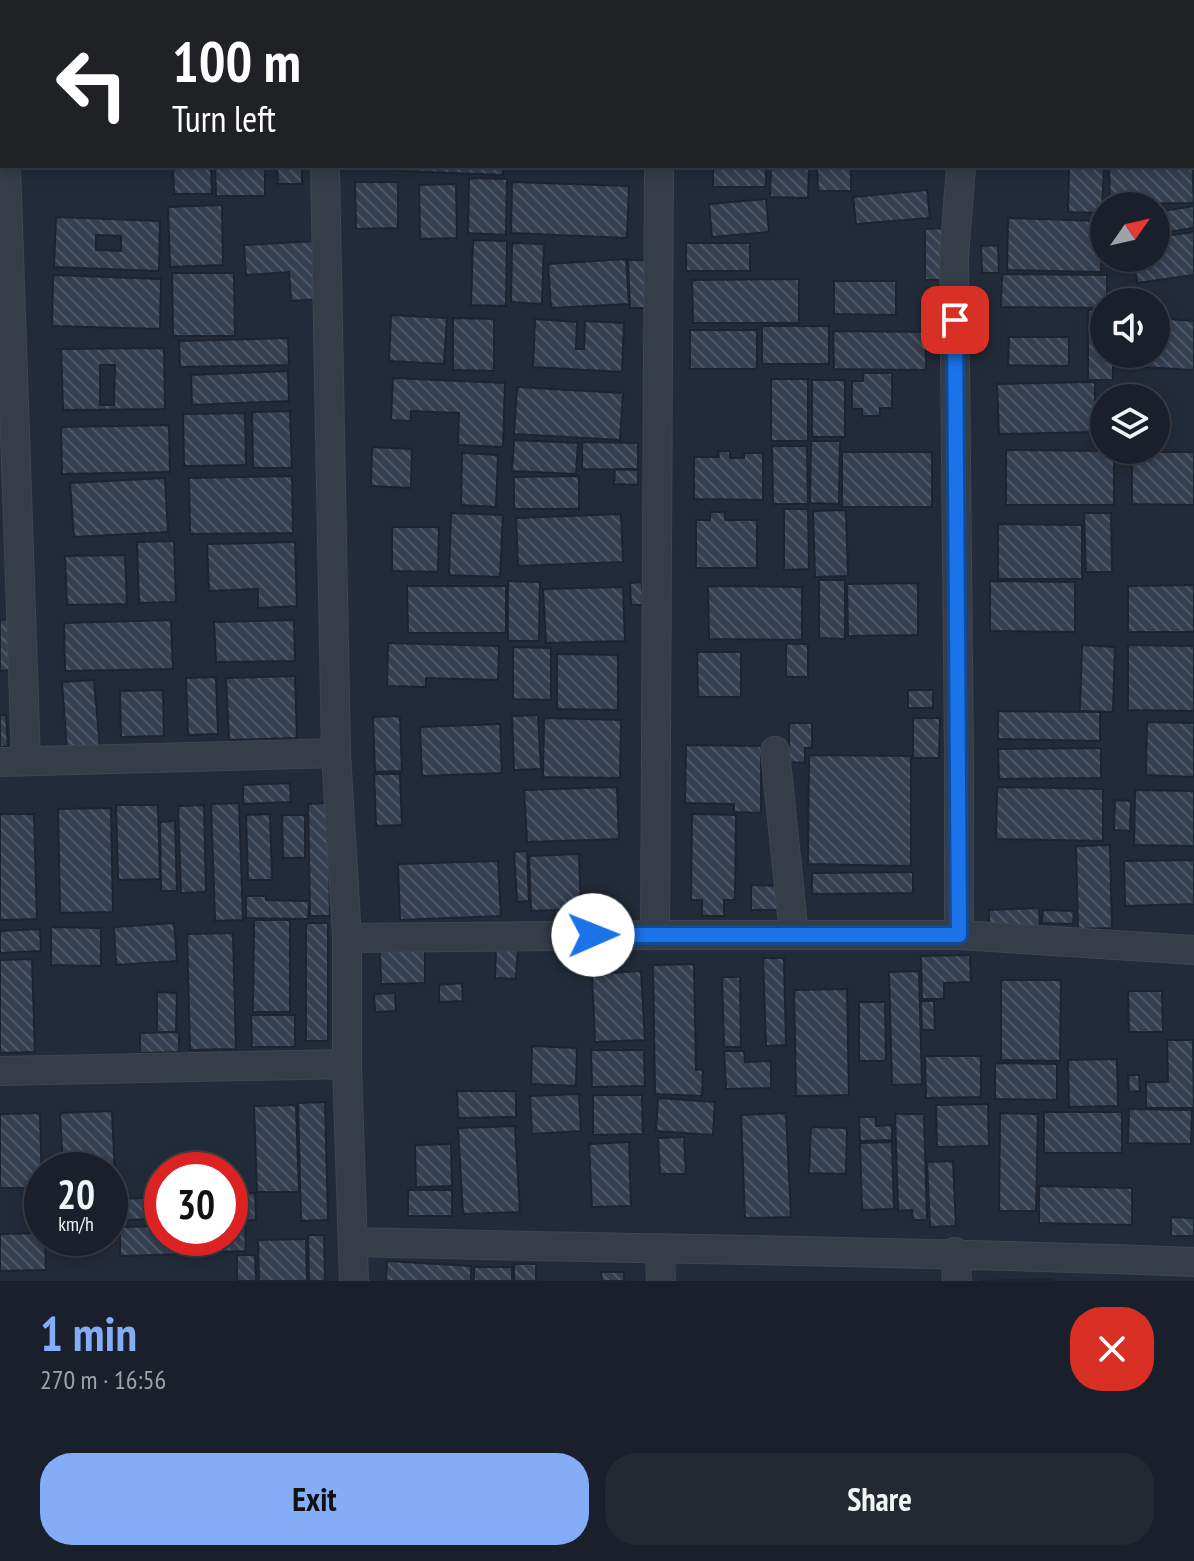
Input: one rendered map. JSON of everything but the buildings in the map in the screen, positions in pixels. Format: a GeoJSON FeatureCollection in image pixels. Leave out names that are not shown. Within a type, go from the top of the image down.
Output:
{"type":"FeatureCollection","features":[{"type":"Feature","properties":{"kind":"street"},"geometry":{"type":"LineString","coordinates":[[6,168],[13,761],[336,753]]}},
{"type":"Feature","properties":{"kind":"street"},"geometry":{"type":"LineString","coordinates":[[325,168],[336,753],[347,938],[347,1064],[354,1281]]}},
{"type":"Feature","properties":{"kind":"street"},"geometry":{"type":"LineString","coordinates":[[655,935],[659,168]]}},
{"type":"Feature","properties":{"kind":"street"},"geometry":{"type":"LineString","coordinates":[[959,935],[954,257],[961,168]]}},
{"type":"Feature","properties":{"kind":"street"},"geometry":{"type":"LineString","coordinates":[[775,751],[794,935]]}},
{"type":"Feature","properties":{"kind":"street"},"geometry":{"type":"LineString","coordinates":[[347,938],[959,935],[1194,950]]}},
{"type":"Feature","properties":{"kind":"street"},"geometry":{"type":"LineString","coordinates":[[0,1071],[347,1064]]}},
{"type":"Feature","properties":{"kind":"street"},"geometry":{"type":"LineString","coordinates":[[354,1242],[660,1250],[955,1252],[1194,1262]]}},
{"type":"Feature","properties":{"kind":"street"},"geometry":{"type":"LineString","coordinates":[[660,1250],[661,1281]]}},
{"type":"Feature","properties":{"kind":"street"},"geometry":{"type":"LineString","coordinates":[[955,1252],[957,1281]]}},
{"type":"Feature","properties":{"kind":"route"},"geometry":{"type":"LineString","coordinates":[[593,935],[959,935],[955,320]]}}]}
